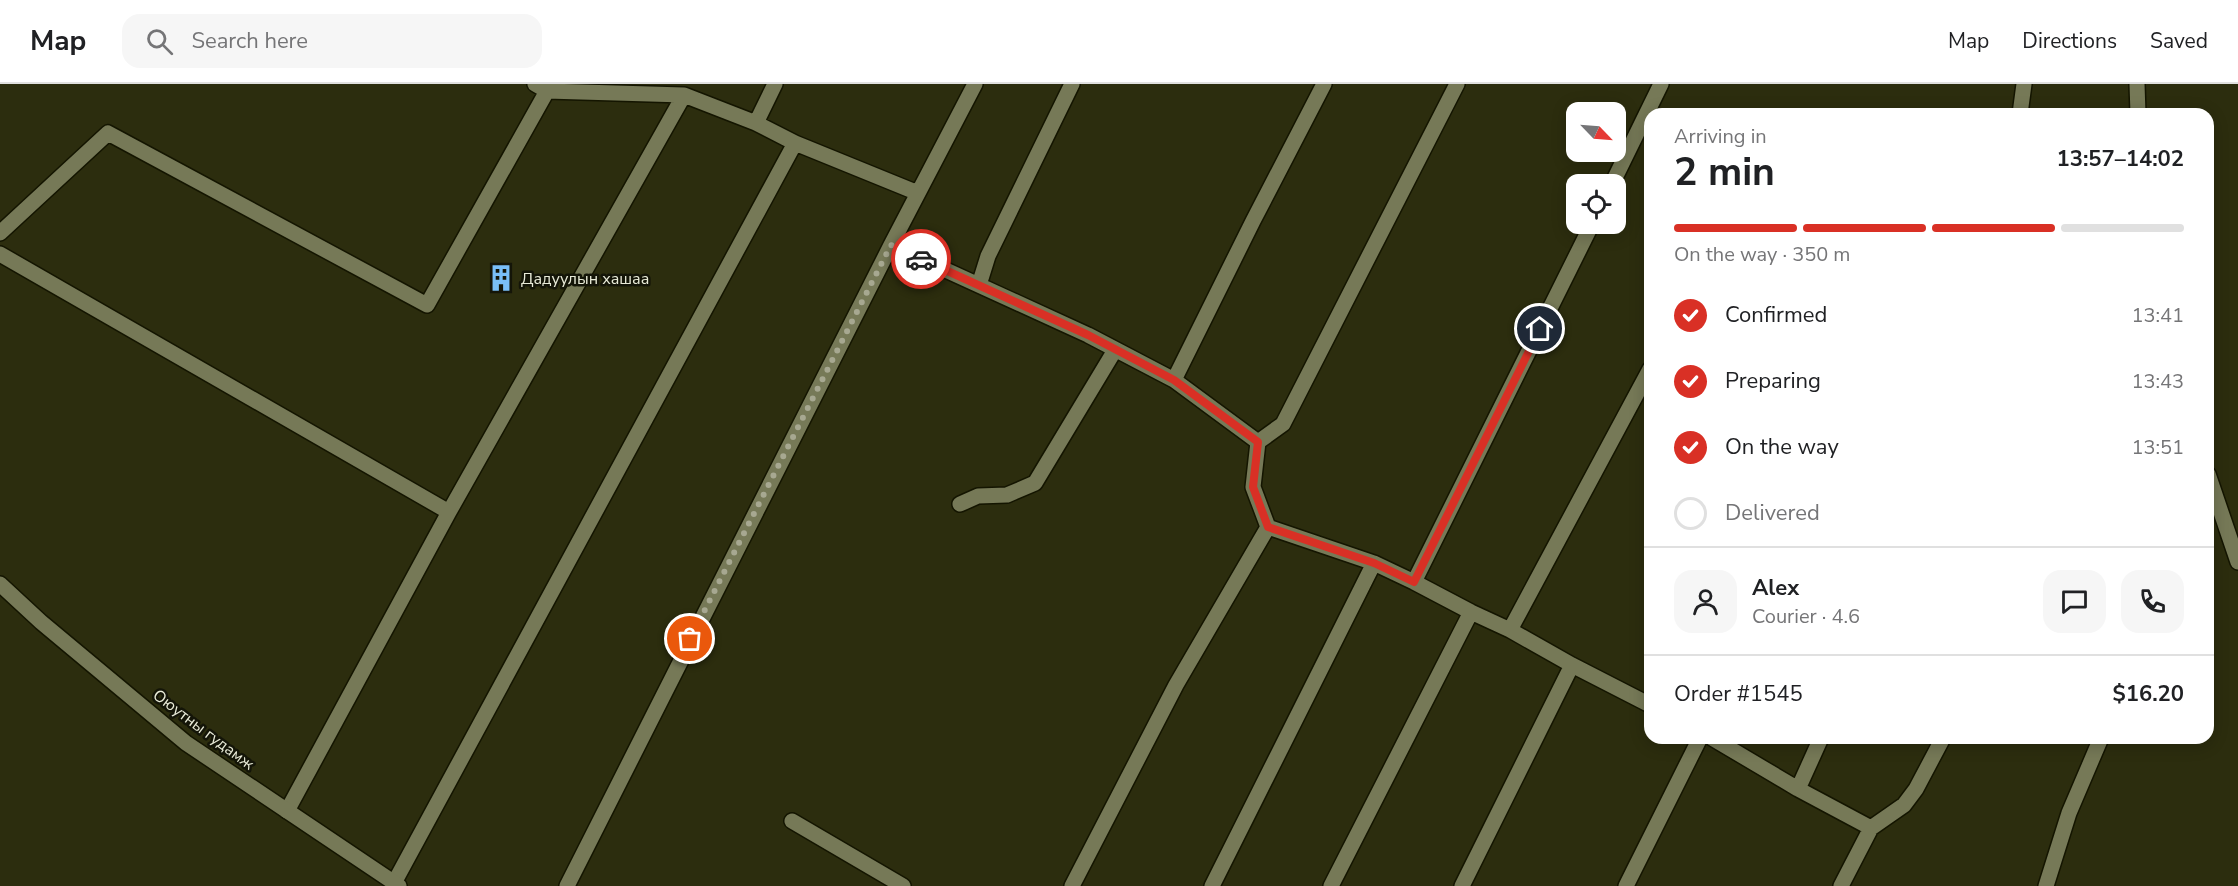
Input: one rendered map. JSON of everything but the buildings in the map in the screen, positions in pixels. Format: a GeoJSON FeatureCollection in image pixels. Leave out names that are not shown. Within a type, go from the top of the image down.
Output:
{"type":"FeatureCollection","features":[{"type":"Feature","properties":{"kind":"street"},"geometry":{"type":"LineString","coordinates":[[756,123],[775,84]]}},
{"type":"Feature","properties":{"kind":"street"},"geometry":{"type":"LineString","coordinates":[[567,886],[891,245],[975,84]]}},
{"type":"Feature","properties":{"kind":"street"},"geometry":{"type":"LineString","coordinates":[[979,285],[988,256],[1072,84]]}},
{"type":"Feature","properties":{"kind":"street"},"geometry":{"type":"LineString","coordinates":[[1174,380],[1324,84]]}},
{"type":"Feature","properties":{"kind":"street"},"geometry":{"type":"LineString","coordinates":[[1268,527],[1253,487],[1258,442],[1283,424],[1457,84]]}},
{"type":"Feature","properties":{"kind":"street"},"geometry":{"type":"LineString","coordinates":[[1649,108],[1661,84]]}},
{"type":"Feature","properties":{"kind":"street"},"geometry":{"type":"LineString","coordinates":[[2021,108],[2024,84]]}},
{"type":"Feature","properties":{"kind":"street"},"geometry":{"type":"LineString","coordinates":[[2138,84],[2138,108]]}},
{"type":"Feature","properties":{"kind":"street"},"geometry":{"type":"LineString","coordinates":[[0,233],[108,133],[427,305],[541,87],[684,95],[756,123],[795,143],[918,193]]}},
{"type":"Feature","properties":{"kind":"street"},"geometry":{"type":"LineString","coordinates":[[287,812],[449,512],[684,95]]}},
{"type":"Feature","properties":{"kind":"street"},"geometry":{"type":"LineString","coordinates":[[1617,174],[1644,119]]}},
{"type":"Feature","properties":{"kind":"street"},"geometry":{"type":"LineString","coordinates":[[397,884],[795,143]]}},
{"type":"Feature","properties":{"kind":"street"},"geometry":{"type":"LineString","coordinates":[[1414,582],[1587,234]]}},
{"type":"Feature","properties":{"kind":"street"},"geometry":{"type":"LineString","coordinates":[[891,245],[1174,380],[1258,442]]}},
{"type":"Feature","properties":{"kind":"street"},"geometry":{"type":"LineString","coordinates":[[0,254],[449,512]]}},
{"type":"Feature","properties":{"kind":"street"},"geometry":{"type":"LineString","coordinates":[[960,504],[978,496],[1007,495],[1035,483],[1115,350]]}},
{"type":"Feature","properties":{"kind":"street"},"geometry":{"type":"LineString","coordinates":[[1510,630],[1644,380]]}},
{"type":"Feature","properties":{"kind":"street"},"geometry":{"type":"LineString","coordinates":[[2214,492],[2238,562]]}},
{"type":"Feature","properties":{"kind":"street"},"geometry":{"type":"LineString","coordinates":[[1268,527],[1374,563],[1510,630],[1644,702]]}},
{"type":"Feature","properties":{"kind":"street"},"geometry":{"type":"LineString","coordinates":[[1072,886],[1176,685],[1268,527]]}},
{"type":"Feature","properties":{"kind":"street"},"geometry":{"type":"LineString","coordinates":[[1212,886],[1374,563]]}},
{"type":"Feature","properties":{"kind":"street","name":"Оюутны гудамж"},"geometry":{"type":"LineString","coordinates":[[0,584],[41,622],[186,743],[397,884]]}},
{"type":"Feature","properties":{"kind":"street"},"geometry":{"type":"LineString","coordinates":[[1331,886],[1471,612]]}},
{"type":"Feature","properties":{"kind":"street"},"geometry":{"type":"LineString","coordinates":[[1462,886],[1572,665]]}},
{"type":"Feature","properties":{"kind":"street"},"geometry":{"type":"LineString","coordinates":[[1626,886],[1697,744]]}},
{"type":"Feature","properties":{"kind":"street"},"geometry":{"type":"LineString","coordinates":[[1722,744],[1798,789],[1872,828]]}},
{"type":"Feature","properties":{"kind":"street"},"geometry":{"type":"LineString","coordinates":[[1798,789],[1818,744]]}},
{"type":"Feature","properties":{"kind":"street"},"geometry":{"type":"LineString","coordinates":[[1841,886],[1872,828],[1904,805],[1916,789],[1940,744]]}},
{"type":"Feature","properties":{"kind":"street"},"geometry":{"type":"LineString","coordinates":[[2046,886],[2069,813],[2098,744]]}},
{"type":"Feature","properties":{"kind":"street"},"geometry":{"type":"LineString","coordinates":[[792,821],[903,886]]}},
{"type":"Feature","properties":{"kind":"way so far"},"geometry":{"type":"LineString","coordinates":[[690,639],[891,245],[921,259]]}},
{"type":"Feature","properties":{"kind":"place","name":"Дадуулын хашаа"},"geometry":{"type":"Point","coordinates":[501,278]}},
{"type":"Feature","properties":{"kind":"route"},"geometry":{"type":"LineString","coordinates":[[921,259],[1088,335],[1174,380],[1258,442],[1253,487],[1268,527],[1374,563],[1414,582],[1540,329]]}}]}
